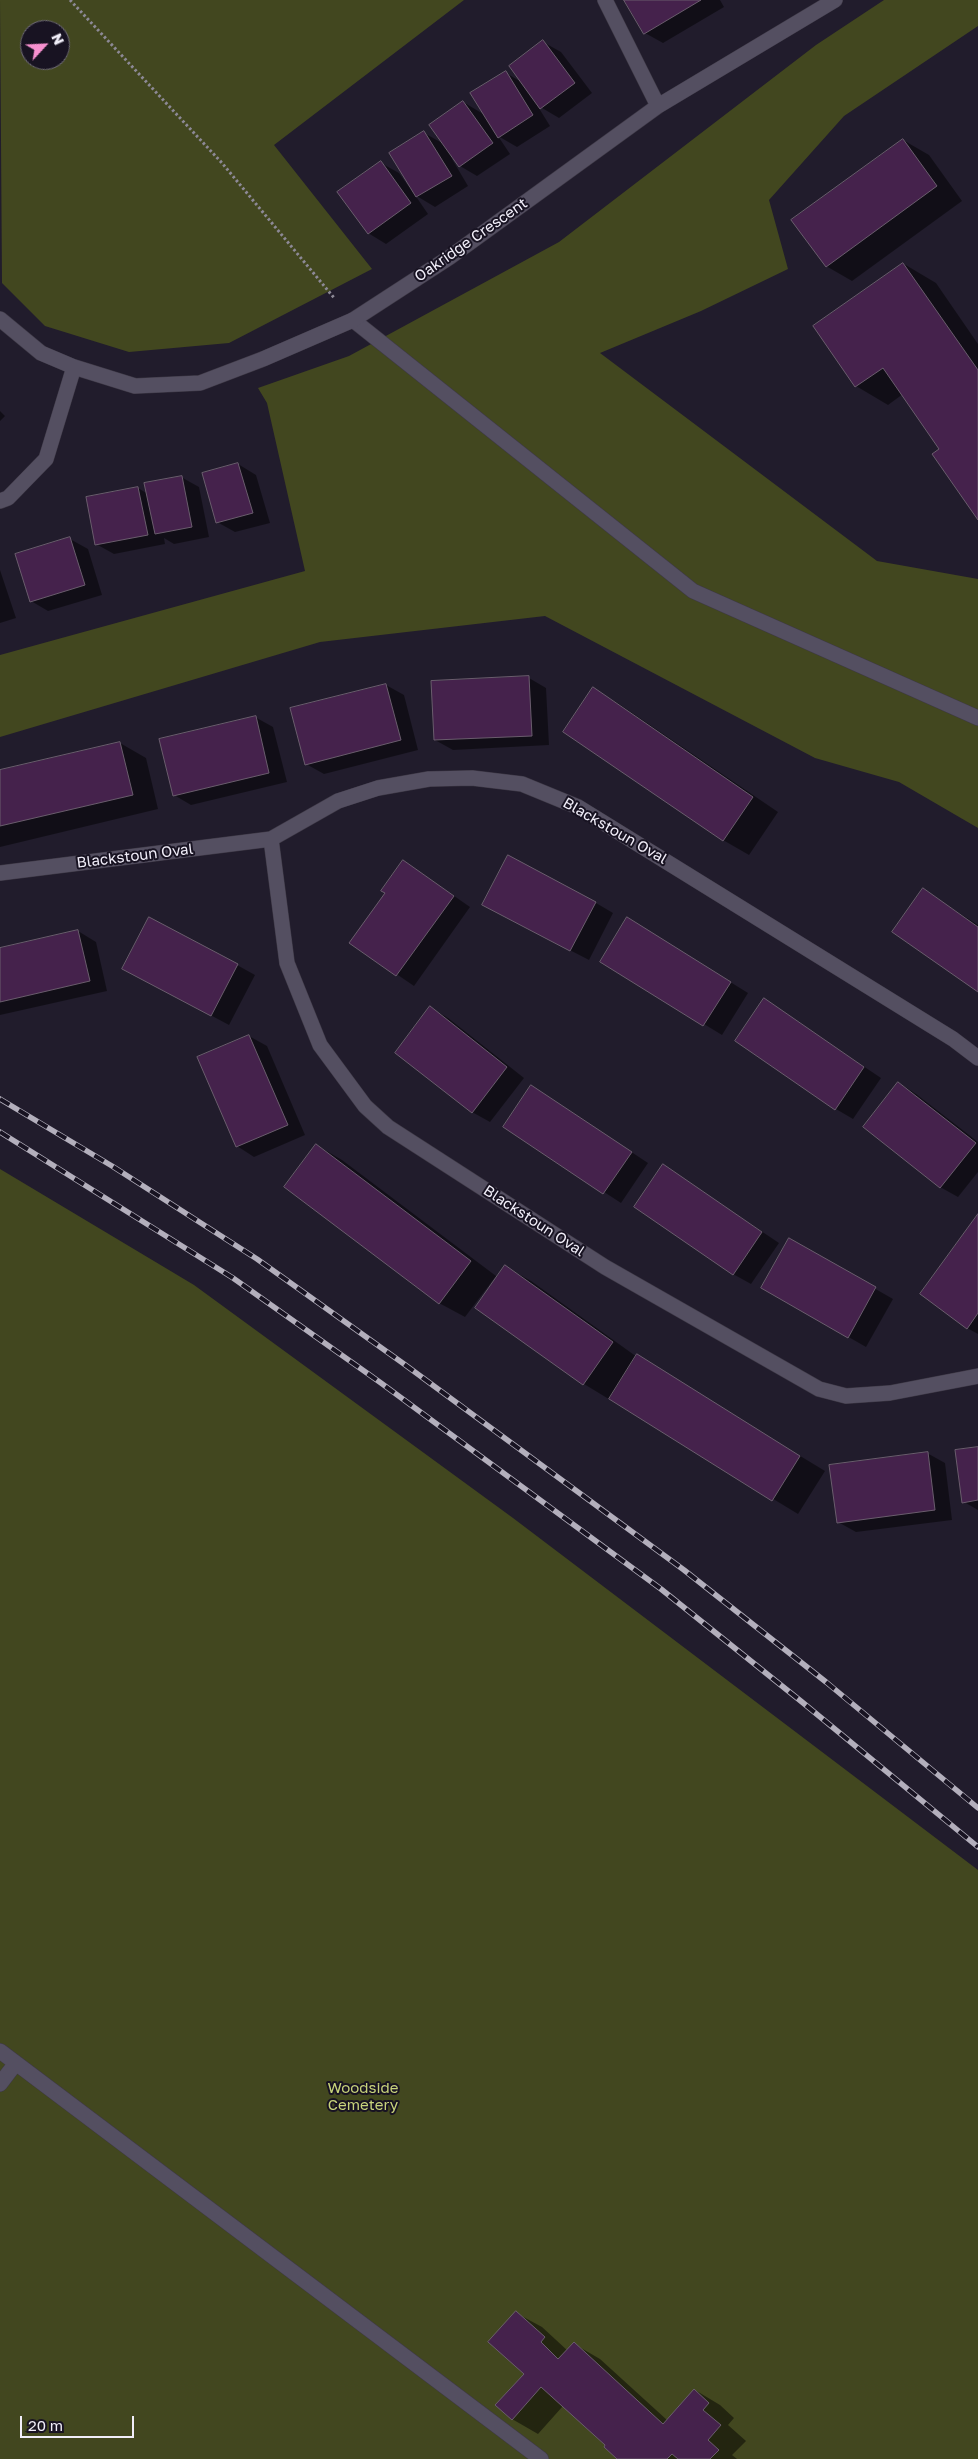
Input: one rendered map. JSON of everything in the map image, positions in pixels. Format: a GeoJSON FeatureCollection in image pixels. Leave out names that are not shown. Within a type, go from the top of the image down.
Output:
{"type":"FeatureCollection","features":[{"type":"Feature","properties":{"kind":"street"},"geometry":{"type":"LineString","coordinates":[[604,0],[658,106]]}},
{"type":"Feature","properties":{"kind":"street","name":"Oakridge Crescent"},"geometry":{"type":"LineString","coordinates":[[0,319],[41,353],[74,367],[135,386],[200,383],[263,359],[353,320],[450,257],[658,106],[835,0]]}},
{"type":"Feature","properties":{"kind":"street"},"geometry":{"type":"LineString","coordinates":[[353,320],[692,591],[978,718]]}},
{"type":"Feature","properties":{"kind":"street"},"geometry":{"type":"LineString","coordinates":[[0,501],[8,498],[46,459],[74,367]]}},
{"type":"Feature","properties":{"kind":"street","name":"Blackstoun Oval"},"geometry":{"type":"LineString","coordinates":[[0,873],[270,839],[338,800],[378,788],[429,779],[472,778],[522,784],[578,807],[637,842],[953,1039],[978,1058]]}},
{"type":"Feature","properties":{"kind":"street","name":"Blackstoun Oval"},"geometry":{"type":"LineString","coordinates":[[270,839],[287,962],[320,1045],[365,1106],[388,1127],[605,1267],[819,1389],[846,1396],[890,1393],[978,1376]]}},
{"type":"Feature","properties":{"kind":"street"},"geometry":{"type":"LineString","coordinates":[[0,2051],[541,2459]]}},
{"type":"Feature","properties":{"kind":"street"},"geometry":{"type":"LineString","coordinates":[[0,2084],[16,2063]]}},
{"type":"Feature","properties":{"kind":"path"},"geometry":{"type":"LineString","coordinates":[[70,0],[222,163],[353,320]]}},
{"type":"Feature","properties":{"kind":"green space"},"geometry":{"type":"Polygon","coordinates":[[[0,0],[464,0],[274,145],[372,269],[229,343],[129,352],[45,326],[2,283],[0,0]]]}},
{"type":"Feature","properties":{"kind":"green space"},"geometry":{"type":"Polygon","coordinates":[[[884,0],[978,0],[978,26],[844,116],[769,200],[788,269],[701,311],[600,353],[877,561],[978,579],[978,828],[899,782],[815,758],[545,616],[320,642],[0,737],[0,655],[305,571],[267,403],[258,388],[349,356],[559,242],[816,45],[884,0]]]}},
{"type":"Feature","properties":{"kind":"green space","name":"Woodside Cemetery"},"geometry":{"type":"Polygon","coordinates":[[[0,1169],[194,1285],[513,1518],[978,1870],[978,2459],[0,2459],[0,1169]]]}},
{"type":"Feature","properties":{"kind":"building"},"geometry":{"type":"Polygon","coordinates":[[[624,0],[701,0],[644,34],[624,0]]]}},
{"type":"Feature","properties":{"kind":"building"},"geometry":{"type":"Polygon","coordinates":[[[543,40],[575,83],[540,109],[509,66],[543,40]]]}},
{"type":"Feature","properties":{"kind":"building"},"geometry":{"type":"Polygon","coordinates":[[[506,71],[533,115],[498,138],[470,93],[506,71]]]}},
{"type":"Feature","properties":{"kind":"building"},"geometry":{"type":"Polygon","coordinates":[[[463,101],[493,143],[459,167],[429,125],[463,101]]]}},
{"type":"Feature","properties":{"kind":"building"},"geometry":{"type":"Polygon","coordinates":[[[424,131],[452,176],[416,197],[389,153],[424,131]]]}},
{"type":"Feature","properties":{"kind":"building"},"geometry":{"type":"Polygon","coordinates":[[[903,139],[937,186],[826,267],[791,220],[903,139]]]}},
{"type":"Feature","properties":{"kind":"building"},"geometry":{"type":"Polygon","coordinates":[[[381,161],[411,203],[368,234],[337,192],[381,161]]]}},
{"type":"Feature","properties":{"kind":"building"},"geometry":{"type":"Polygon","coordinates":[[[903,263],[978,370],[978,520],[932,454],[939,449],[883,368],[855,387],[813,326],[903,263]]]}},
{"type":"Feature","properties":{"kind":"building"},"geometry":{"type":"Polygon","coordinates":[[[238,463],[253,513],[216,523],[202,473],[238,463]]]}},
{"type":"Feature","properties":{"kind":"building"},"geometry":{"type":"Polygon","coordinates":[[[182,476],[192,527],[155,534],[144,483],[182,476]]]}},
{"type":"Feature","properties":{"kind":"building"},"geometry":{"type":"Polygon","coordinates":[[[138,487],[148,535],[95,545],[86,497],[138,487]]]}},
{"type":"Feature","properties":{"kind":"building"},"geometry":{"type":"Polygon","coordinates":[[[70,537],[85,585],[30,602],[15,554],[70,537]]]}},
{"type":"Feature","properties":{"kind":"building"},"geometry":{"type":"Polygon","coordinates":[[[529,676],[532,736],[434,740],[431,681],[529,676]]]}},
{"type":"Feature","properties":{"kind":"building"},"geometry":{"type":"Polygon","coordinates":[[[386,684],[401,740],[305,765],[290,708],[386,684]]]}},
{"type":"Feature","properties":{"kind":"building"},"geometry":{"type":"Polygon","coordinates":[[[593,687],[753,797],[723,841],[563,732],[593,687]]]}},
{"type":"Feature","properties":{"kind":"building"},"geometry":{"type":"Polygon","coordinates":[[[256,716],[269,773],[173,796],[159,739],[256,716]]]}},
{"type":"Feature","properties":{"kind":"building"},"geometry":{"type":"Polygon","coordinates":[[[120,742],[133,795],[0,826],[0,770],[120,742]]]}},
{"type":"Feature","properties":{"kind":"building"},"geometry":{"type":"Polygon","coordinates":[[[508,855],[596,902],[570,951],[482,905],[508,855]]]}},
{"type":"Feature","properties":{"kind":"building"},"geometry":{"type":"Polygon","coordinates":[[[403,860],[454,896],[396,976],[349,943],[385,893],[381,891],[403,860]]]}},
{"type":"Feature","properties":{"kind":"building"},"geometry":{"type":"Polygon","coordinates":[[[923,888],[978,927],[978,992],[892,932],[923,888]]]}},
{"type":"Feature","properties":{"kind":"building"},"geometry":{"type":"Polygon","coordinates":[[[149,917],[238,964],[211,1016],[122,969],[149,917]]]}},
{"type":"Feature","properties":{"kind":"building"},"geometry":{"type":"Polygon","coordinates":[[[627,917],[731,982],[703,1026],[600,962],[627,917]]]}},
{"type":"Feature","properties":{"kind":"building"},"geometry":{"type":"Polygon","coordinates":[[[78,930],[90,981],[0,1002],[0,948],[78,930]]]}},
{"type":"Feature","properties":{"kind":"building"},"geometry":{"type":"Polygon","coordinates":[[[764,998],[864,1067],[835,1110],[735,1041],[764,998]]]}},
{"type":"Feature","properties":{"kind":"building"},"geometry":{"type":"Polygon","coordinates":[[[430,1006],[507,1067],[472,1113],[395,1053],[430,1006]]]}},
{"type":"Feature","properties":{"kind":"building"},"geometry":{"type":"Polygon","coordinates":[[[249,1035],[288,1125],[236,1147],[197,1057],[249,1035]]]}},
{"type":"Feature","properties":{"kind":"building"},"geometry":{"type":"Polygon","coordinates":[[[898,1082],[976,1143],[940,1188],[863,1127],[898,1082]]]}},
{"type":"Feature","properties":{"kind":"building"},"geometry":{"type":"Polygon","coordinates":[[[531,1085],[632,1152],[603,1194],[503,1127],[531,1085]]]}},
{"type":"Feature","properties":{"kind":"building"},"geometry":{"type":"Polygon","coordinates":[[[316,1144],[471,1261],[439,1304],[284,1187],[316,1144]]]}},
{"type":"Feature","properties":{"kind":"building"},"geometry":{"type":"Polygon","coordinates":[[[663,1164],[762,1232],[733,1275],[634,1207],[663,1164]]]}},
{"type":"Feature","properties":{"kind":"building"},"geometry":{"type":"Polygon","coordinates":[[[978,1214],[978,1313],[967,1329],[920,1294],[978,1214]]]}},
{"type":"Feature","properties":{"kind":"building"},"geometry":{"type":"Polygon","coordinates":[[[789,1238],[876,1287],[848,1338],[761,1288],[789,1238]]]}},
{"type":"Feature","properties":{"kind":"building"},"geometry":{"type":"Polygon","coordinates":[[[505,1265],[613,1342],[583,1385],[475,1308],[505,1265]]]}},
{"type":"Feature","properties":{"kind":"building"},"geometry":{"type":"Polygon","coordinates":[[[637,1354],[800,1456],[772,1501],[609,1399],[637,1354]]]}},
{"type":"Feature","properties":{"kind":"building"},"geometry":{"type":"Polygon","coordinates":[[[978,1447],[978,1500],[962,1503],[955,1450],[978,1447]]]}},
{"type":"Feature","properties":{"kind":"building"},"geometry":{"type":"Polygon","coordinates":[[[928,1452],[935,1510],[837,1523],[829,1465],[928,1452]]]}},
{"type":"Feature","properties":{"kind":"building"},"geometry":{"type":"Polygon","coordinates":[[[516,2311],[545,2337],[541,2342],[558,2359],[574,2342],[663,2424],[694,2389],[709,2403],[703,2410],[721,2425],[708,2440],[719,2450],[710,2459],[678,2459],[672,2454],[667,2459],[617,2459],[604,2447],[605,2445],[541,2387],[512,2420],[495,2405],[524,2374],[488,2342],[516,2311]]]}},
{"type":"Feature","properties":{"kind":"railway"},"geometry":{"type":"LineString","coordinates":[[0,1099],[112,1166],[257,1259],[404,1364],[684,1570],[826,1682],[978,1808]]}},
{"type":"Feature","properties":{"kind":"railway"},"geometry":{"type":"LineString","coordinates":[[0,1132],[233,1278],[381,1383],[661,1589],[978,1847]]}}]}
